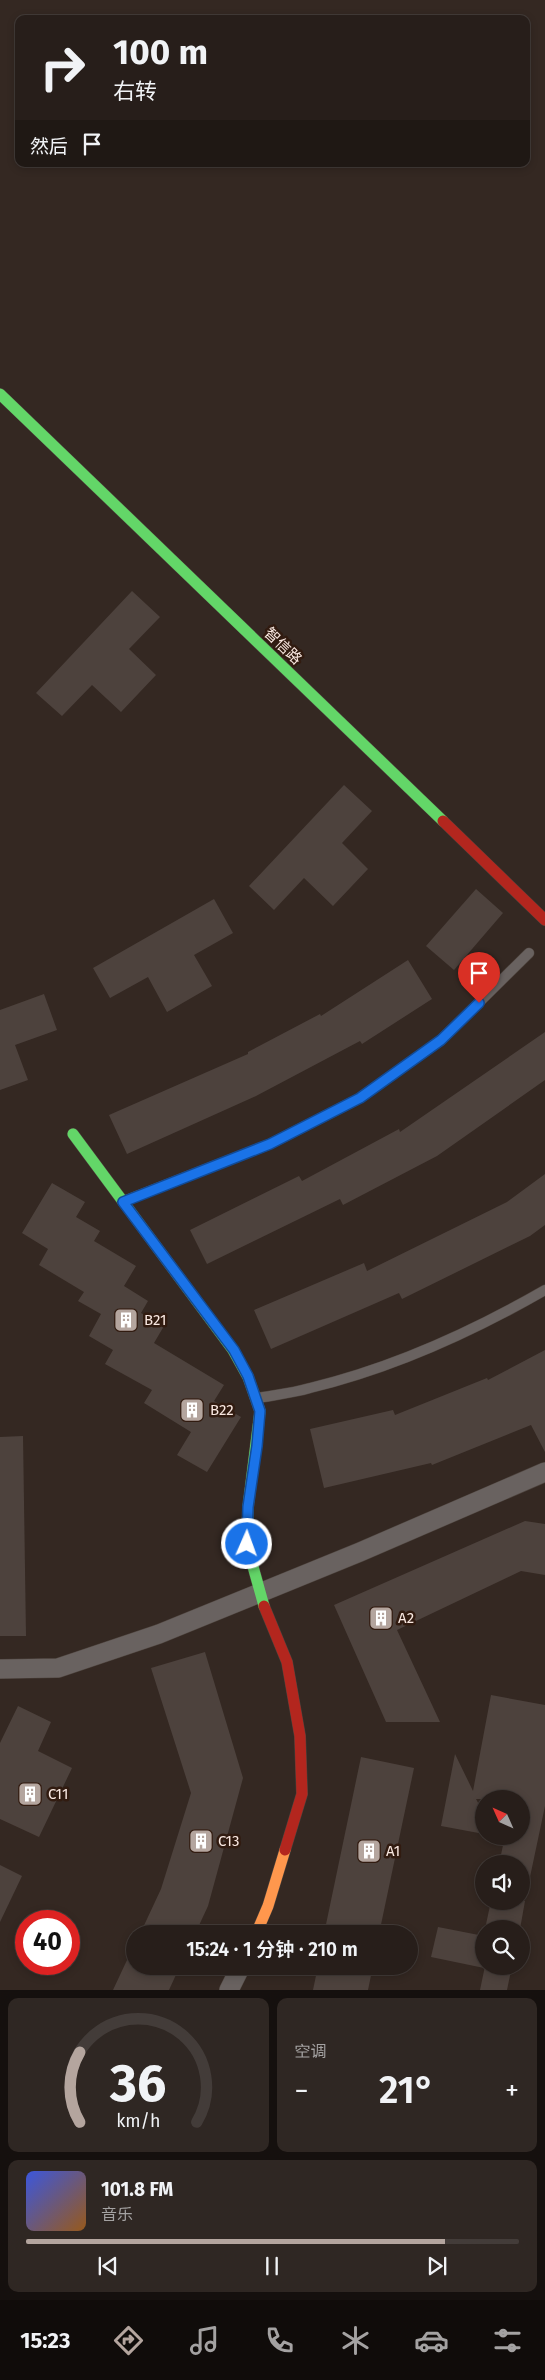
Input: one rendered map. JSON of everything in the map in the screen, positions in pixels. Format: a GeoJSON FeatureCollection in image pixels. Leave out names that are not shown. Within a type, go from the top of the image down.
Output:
{"type":"FeatureCollection","features":[{"type":"Feature","properties":{"kind":"street","name":"智信路"},"geometry":{"type":"LineString","coordinates":[[0,394],[545,920]]}},
{"type":"Feature","properties":{"kind":"street"},"geometry":{"type":"LineString","coordinates":[[73,1134],[234,1350],[248,1376],[260,1411],[248,1507],[247,1544],[259,1593],[287,1662],[300,1736],[302,1794],[268,1906],[260,1925]]}},
{"type":"Feature","properties":{"kind":"street"},"geometry":{"type":"LineString","coordinates":[[0,1669],[58,1668],[159,1634],[545,1472]]}},
{"type":"Feature","properties":{"kind":"street"},"geometry":{"type":"LineString","coordinates":[[230,1990],[236,1975]]}},
{"type":"Feature","properties":{"kind":"lane"},"geometry":{"type":"LineString","coordinates":[[123,1202],[270,1144],[360,1098],[441,1040],[529,953]]}},
{"type":"Feature","properties":{"kind":"lane"},"geometry":{"type":"LineString","coordinates":[[256,1398],[310,1388],[398,1361],[496,1318],[545,1290]]}},
{"type":"Feature","properties":{"kind":"building"},"geometry":{"type":"Polygon","coordinates":[[[132,591],[160,617],[129,649],[156,675],[121,712],[92,685],[62,716],[36,693],[132,591]]]}},
{"type":"Feature","properties":{"kind":"building"},"geometry":{"type":"Polygon","coordinates":[[[344,785],[372,811],[342,843],[368,869],[333,906],[304,878],[274,910],[249,886],[344,785]]]}},
{"type":"Feature","properties":{"kind":"building"},"geometry":{"type":"Polygon","coordinates":[[[476,889],[503,913],[454,970],[426,946],[476,889]]]}},
{"type":"Feature","properties":{"kind":"building"},"geometry":{"type":"Polygon","coordinates":[[[214,899],[233,933],[194,955],[212,986],[167,1012],[148,977],[110,998],[93,968],[214,899]]]}},
{"type":"Feature","properties":{"kind":"building"},"geometry":{"type":"Polygon","coordinates":[[[408,960],[432,999],[362,1044],[360,1041],[256,1096],[127,1154],[109,1115],[248,1054],[248,1052],[320,1014],[321,1016],[408,960]]]}},
{"type":"Feature","properties":{"kind":"building"},"geometry":{"type":"Polygon","coordinates":[[[44,994],[57,1030],[15,1045],[28,1080],[0,1090],[0,1010],[44,994]]]}},
{"type":"Feature","properties":{"kind":"building"},"geometry":{"type":"Polygon","coordinates":[[[545,1032],[545,1080],[437,1156],[343,1205],[340,1199],[207,1264],[190,1230],[299,1176],[302,1181],[399,1129],[400,1132],[545,1032]]]}},
{"type":"Feature","properties":{"kind":"building"},"geometry":{"type":"Polygon","coordinates":[[[545,1174],[545,1225],[530,1236],[402,1299],[399,1293],[271,1349],[254,1310],[364,1263],[367,1271],[507,1202],[545,1174]]]}},
{"type":"Feature","properties":{"kind":"building"},"geometry":{"type":"Polygon","coordinates":[[[52,1183],[85,1202],[76,1217],[100,1231],[94,1241],[136,1266],[124,1286],[148,1301],[141,1313],[164,1326],[154,1343],[224,1385],[214,1401],[241,1417],[207,1472],[177,1455],[191,1432],[144,1403],[152,1390],[105,1364],[113,1350],[89,1336],[101,1314],[78,1301],[84,1292],[39,1265],[48,1249],[22,1233],[52,1183]]]}},
{"type":"Feature","properties":{"kind":"building"},"geometry":{"type":"Polygon","coordinates":[[[545,1350],[545,1452],[531,1425],[432,1465],[431,1463],[324,1488],[310,1429],[393,1410],[395,1415],[487,1378],[488,1380],[545,1350]]]}},
{"type":"Feature","properties":{"kind":"building"},"geometry":{"type":"Polygon","coordinates":[[[23,1436],[26,1636],[0,1636],[0,1437],[23,1436]]]}},
{"type":"Feature","properties":{"kind":"building","name":"A2"},"geometry":{"type":"Polygon","coordinates":[[[525,1521],[545,1524],[545,1575],[521,1571],[397,1630],[440,1722],[386,1722],[334,1605],[525,1521]]]}},
{"type":"Feature","properties":{"kind":"building","name":"C13"},"geometry":{"type":"Polygon","coordinates":[[[205,1652],[243,1778],[208,1906],[199,1925],[144,1925],[161,1889],[191,1793],[151,1668],[205,1652]]]}},
{"type":"Feature","properties":{"kind":"building"},"geometry":{"type":"Polygon","coordinates":[[[491,1695],[545,1705],[545,1806],[530,1877],[530,1855],[501,1855],[503,1845],[530,1845],[530,1790],[475,1790],[475,1832],[441,1826],[455,1754],[473,1791],[491,1695]]]}},
{"type":"Feature","properties":{"kind":"building","name":"C11"},"geometry":{"type":"Polygon","coordinates":[[[18,1706],[51,1722],[38,1751],[72,1768],[39,1837],[0,1819],[0,1743],[18,1706]]]}},
{"type":"Feature","properties":{"kind":"building","name":"A1"},"geometry":{"type":"Polygon","coordinates":[[[361,1757],[414,1768],[381,1925],[326,1925],[361,1757]]]}},
{"type":"Feature","properties":{"kind":"building"},"geometry":{"type":"Polygon","coordinates":[[[0,1865],[22,1876],[0,1922],[0,1865]]]}},
{"type":"Feature","properties":{"kind":"building"},"geometry":{"type":"Polygon","coordinates":[[[489,1910],[523,1910],[522,1920],[487,1920],[489,1910]]]}},
{"type":"Feature","properties":{"kind":"building"},"geometry":{"type":"Polygon","coordinates":[[[438,1927],[475,1934],[475,1966],[431,1957],[438,1927]]]}},
{"type":"Feature","properties":{"kind":"building"},"geometry":{"type":"Polygon","coordinates":[[[126,1962],[126,1975],[176,1975],[169,1990],[113,1990],[126,1962]]]}},
{"type":"Feature","properties":{"kind":"building"},"geometry":{"type":"Polygon","coordinates":[[[316,1975],[371,1975],[368,1990],[313,1990],[316,1975]]]}},
{"type":"Feature","properties":{"kind":"building"},"geometry":{"type":"Polygon","coordinates":[[[483,1975],[510,1975],[507,1990],[480,1990],[483,1975]]]}},
{"type":"Feature","properties":{"kind":"traffic: fast"},"geometry":{"type":"LineString","coordinates":[[0,394],[443,821]]}},
{"type":"Feature","properties":{"kind":"traffic: fast"},"geometry":{"type":"LineString","coordinates":[[73,1134],[233,1350],[248,1377],[260,1411],[248,1507],[247,1545],[264,1606]]}},
{"type":"Feature","properties":{"kind":"traffic: slow"},"geometry":{"type":"LineString","coordinates":[[260,1925],[268,1906],[285,1850]]}},
{"type":"Feature","properties":{"kind":"traffic: jam"},"geometry":{"type":"LineString","coordinates":[[443,821],[545,920]]}},
{"type":"Feature","properties":{"kind":"traffic: jam"},"geometry":{"type":"LineString","coordinates":[[264,1606],[287,1662],[300,1736],[302,1794],[285,1850]]}},
{"type":"Feature","properties":{"kind":"place","name":"B21"},"geometry":{"type":"Point","coordinates":[126,1320]}},
{"type":"Feature","properties":{"kind":"place","name":"B22"},"geometry":{"type":"Point","coordinates":[192,1410]}},
{"type":"Feature","properties":{"kind":"place","name":"A2"},"geometry":{"type":"Point","coordinates":[381,1618]}},
{"type":"Feature","properties":{"kind":"place","name":"C11"},"geometry":{"type":"Point","coordinates":[30,1794]}},
{"type":"Feature","properties":{"kind":"place","name":"C13"},"geometry":{"type":"Point","coordinates":[201,1841]}},
{"type":"Feature","properties":{"kind":"place","name":"A1"},"geometry":{"type":"Point","coordinates":[369,1851]}},
{"type":"Feature","properties":{"kind":"route"},"geometry":{"type":"LineString","coordinates":[[247,1544],[248,1507],[260,1411],[248,1376],[234,1350],[123,1202],[270,1144],[360,1098],[441,1040],[479,1003]]}}]}
